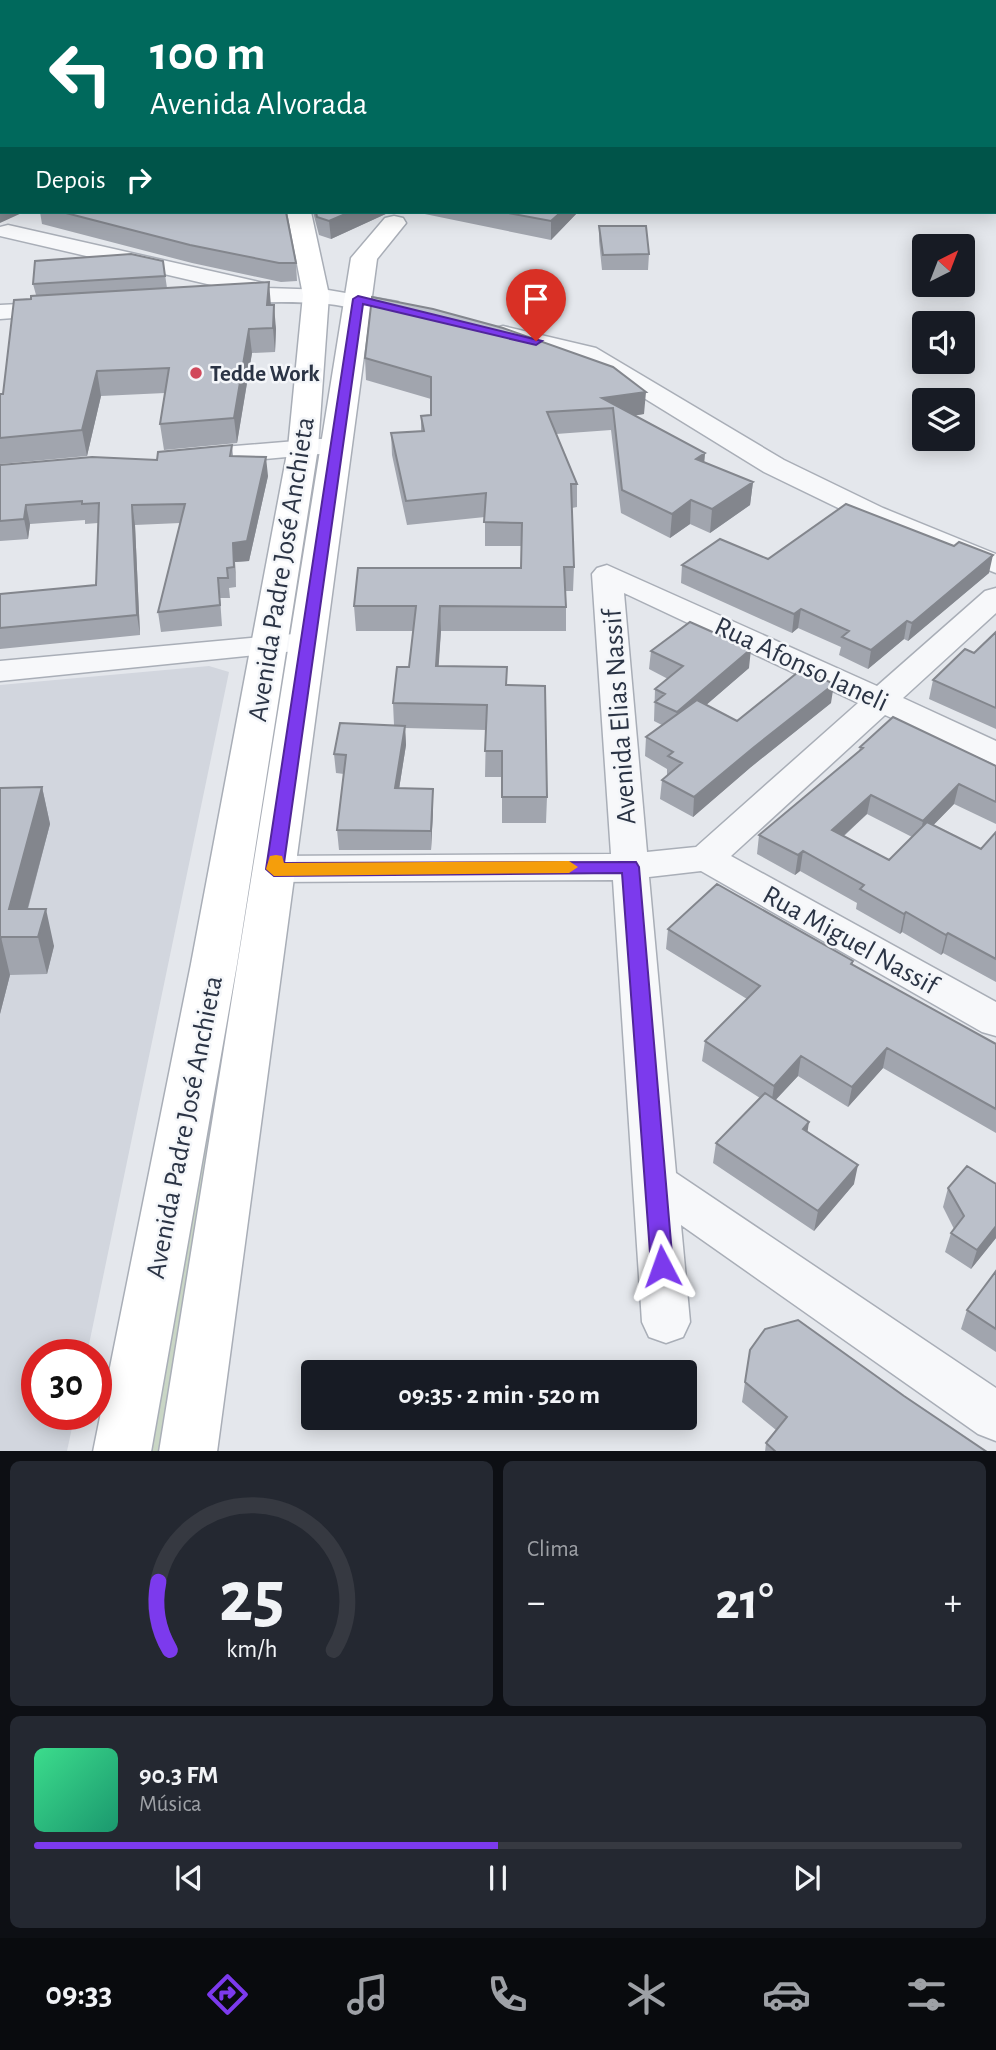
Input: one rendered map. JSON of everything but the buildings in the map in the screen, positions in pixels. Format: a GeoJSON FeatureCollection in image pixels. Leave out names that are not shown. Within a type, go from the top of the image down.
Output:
{"type":"FeatureCollection","features":[{"type":"Feature","properties":{"kind":"main road"},"geometry":{"type":"LineString","coordinates":[[299,214],[311,265]]}},
{"type":"Feature","properties":{"kind":"main road","name":"Avenida Padre José Anchieta"},"geometry":{"type":"LineString","coordinates":[[320,447],[316,295],[311,265],[404,217]]}},
{"type":"Feature","properties":{"kind":"main road","name":"Avenida Padre José Anchieta"},"geometry":{"type":"LineString","coordinates":[[122,1451],[211,978],[289,643],[320,447],[358,299],[365,258],[404,217]]}},
{"type":"Feature","properties":{"kind":"main road","name":"Avenida Padre José Anchieta"},"geometry":{"type":"LineString","coordinates":[[188,1451],[274,869],[289,643]]}},
{"type":"Feature","properties":{"kind":"street"},"geometry":{"type":"LineString","coordinates":[[4,233],[32,218]]}},
{"type":"Feature","properties":{"kind":"street"},"geometry":{"type":"LineString","coordinates":[[4,233],[278,294]]}},
{"type":"Feature","properties":{"kind":"street"},"geometry":{"type":"LineString","coordinates":[[199,299],[278,294],[316,295],[358,299],[412,312]]}},
{"type":"Feature","properties":{"kind":"street"},"geometry":{"type":"LineString","coordinates":[[0,313],[81,307]]}},
{"type":"Feature","properties":{"kind":"street"},"geometry":{"type":"LineString","coordinates":[[480,328],[587,353],[774,466],[873,514],[996,564]]}},
{"type":"Feature","properties":{"kind":"street"},"geometry":{"type":"LineString","coordinates":[[166,459],[320,447]]}},
{"type":"Feature","properties":{"kind":"street","name":"Rua Afonso Ianeli"},"geometry":{"type":"LineString","coordinates":[[607,574],[996,754]]}},
{"type":"Feature","properties":{"kind":"street","name":"Avenida Elias Nassif"},"geometry":{"type":"LineString","coordinates":[[607,574],[666,1322]]}},
{"type":"Feature","properties":{"kind":"street"},"geometry":{"type":"LineString","coordinates":[[274,869],[630,867],[706,858],[996,597]]}},
{"type":"Feature","properties":{"kind":"street"},"geometry":{"type":"LineString","coordinates":[[0,671],[289,643]]}},
{"type":"Feature","properties":{"kind":"street","name":"Rua Miguel Nassif"},"geometry":{"type":"LineString","coordinates":[[706,858],[996,1021]]}},
{"type":"Feature","properties":{"kind":"street"},"geometry":{"type":"LineString","coordinates":[[656,1184],[996,1417]]}},
{"type":"Feature","properties":{"kind":"shaded area"},"geometry":{"type":"Polygon","coordinates":[[[209,666],[229,672],[90,1339],[21,1339],[21,1430],[72,1430],[67,1451],[0,1451],[0,685],[209,666]]]}},
{"type":"Feature","properties":{"kind":"green space"},"geometry":{"type":"Polygon","coordinates":[[[289,659],[166,1451],[143,1451],[280,660],[289,659]]]}},
{"type":"Feature","properties":{"kind":"slow traffic"},"geometry":{"type":"LineString","coordinates":[[276,861],[274,869],[569,867]]}},
{"type":"Feature","properties":{"kind":"place","name":"Tedde Work"},"geometry":{"type":"Point","coordinates":[196,373]}},
{"type":"Feature","properties":{"kind":"route"},"geometry":{"type":"LineString","coordinates":[[536,341],[358,299],[274,869],[630,867],[662,1266]]}}]}
